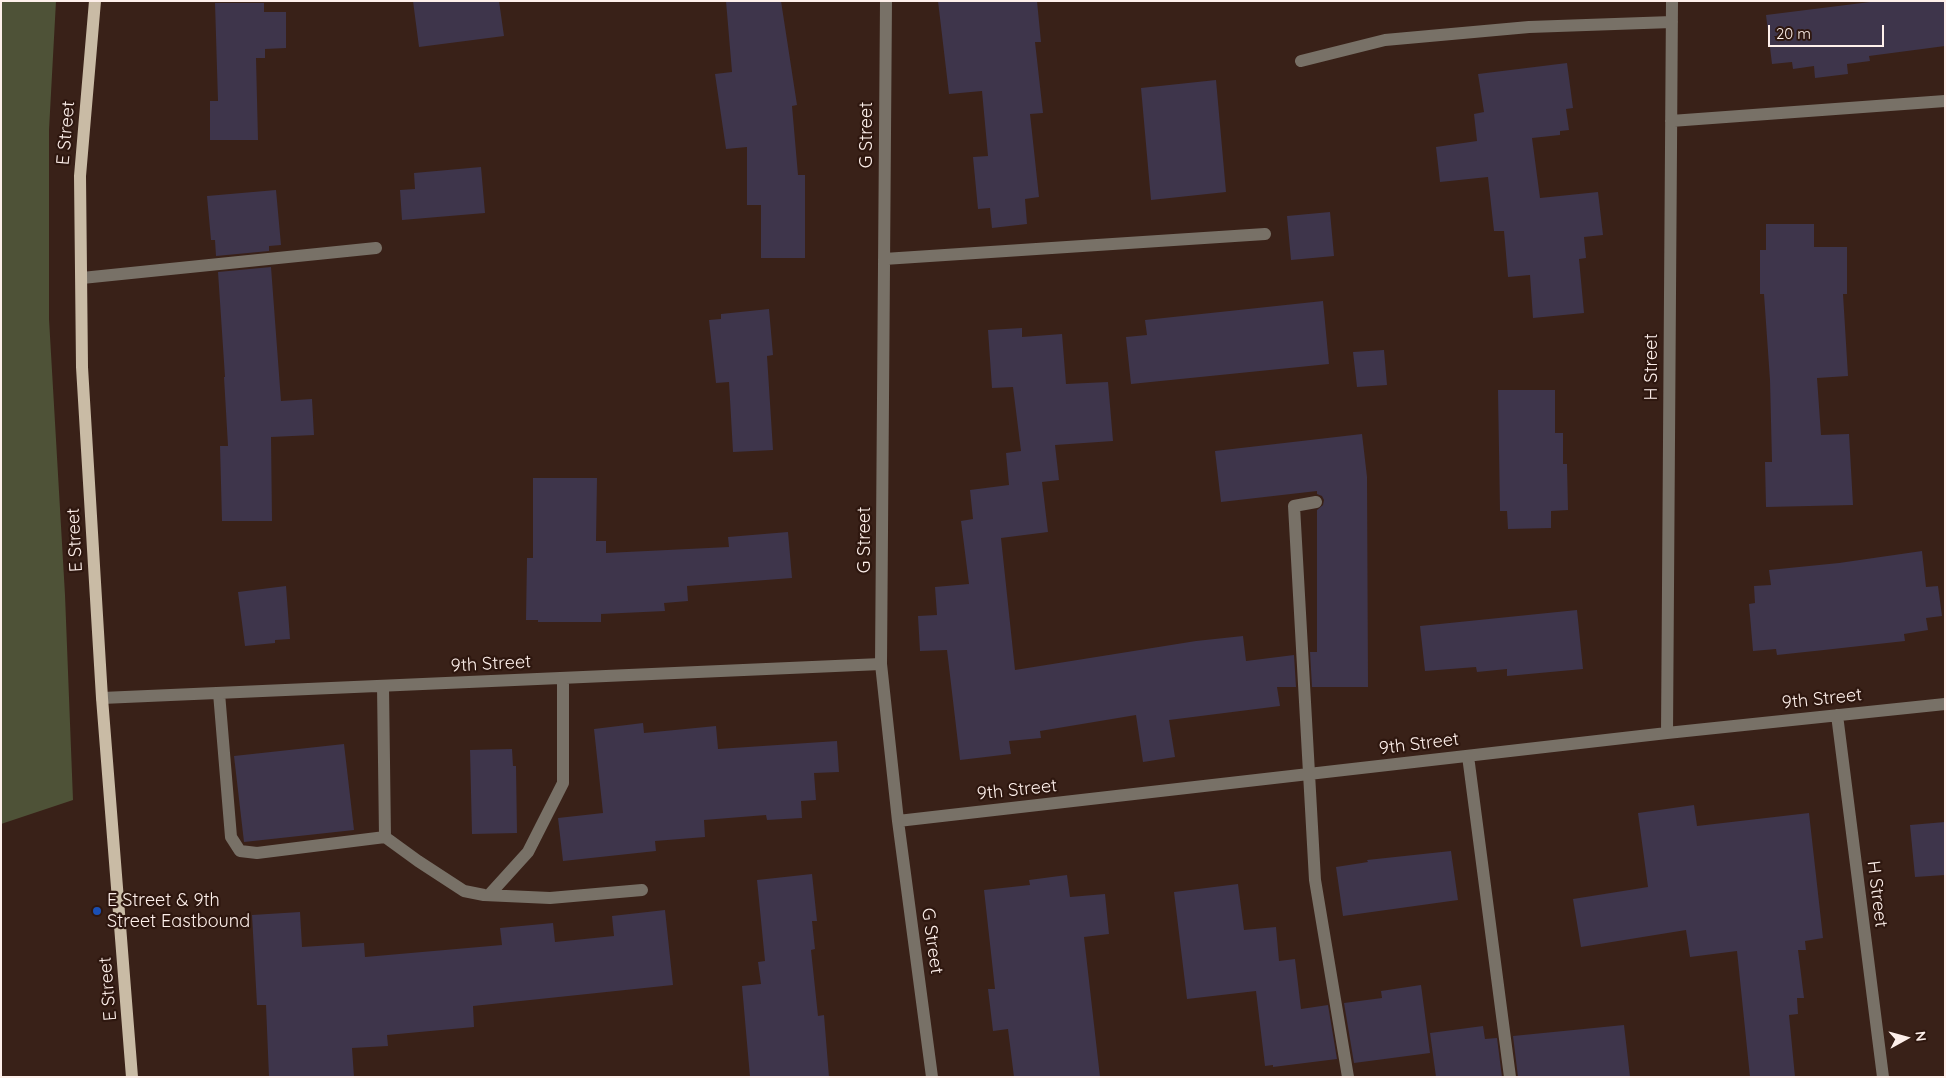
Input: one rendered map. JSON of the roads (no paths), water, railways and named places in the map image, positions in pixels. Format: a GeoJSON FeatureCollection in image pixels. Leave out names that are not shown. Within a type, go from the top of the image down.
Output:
{"type":"FeatureCollection","features":[{"type":"Feature","properties":{"kind":"main road","name":"E Street"},"geometry":{"type":"LineString","coordinates":[[95,1],[80,176],[82,367],[102,698],[132,1077]]}},
{"type":"Feature","properties":{"kind":"street","name":"G Street"},"geometry":{"type":"LineString","coordinates":[[886,1],[881,664],[898,821],[932,1077]]}},
{"type":"Feature","properties":{"kind":"street","name":"H Street"},"geometry":{"type":"LineString","coordinates":[[1668,734],[1672,1]]}},
{"type":"Feature","properties":{"kind":"street"},"geometry":{"type":"LineString","coordinates":[[1301,61],[1385,40],[1529,27],[1672,22]]}},
{"type":"Feature","properties":{"kind":"street"},"geometry":{"type":"LineString","coordinates":[[1671,121],[1945,101]]}},
{"type":"Feature","properties":{"kind":"street"},"geometry":{"type":"LineString","coordinates":[[884,259],[1265,234]]}},
{"type":"Feature","properties":{"kind":"street"},"geometry":{"type":"LineString","coordinates":[[82,278],[376,248]]}},
{"type":"Feature","properties":{"kind":"street"},"geometry":{"type":"LineString","coordinates":[[1316,502],[1294,506],[1315,880],[1348,1077]]}},
{"type":"Feature","properties":{"kind":"street","name":"9th Street"},"geometry":{"type":"LineString","coordinates":[[102,698],[881,664]]}},
{"type":"Feature","properties":{"kind":"street"},"geometry":{"type":"LineString","coordinates":[[490,895],[528,852],[563,783],[563,678]]}},
{"type":"Feature","properties":{"kind":"street"},"geometry":{"type":"LineString","coordinates":[[384,686],[385,837]]}},
{"type":"Feature","properties":{"kind":"street"},"geometry":{"type":"LineString","coordinates":[[219,693],[231,837],[240,851],[258,853],[385,837],[464,891],[490,895],[550,898],[642,890]]}},
{"type":"Feature","properties":{"kind":"street","name":"9th Street"},"geometry":{"type":"LineString","coordinates":[[898,821],[1945,704]]}},
{"type":"Feature","properties":{"kind":"street","name":"H Street"},"geometry":{"type":"LineString","coordinates":[[1837,715],[1883,1077]]}},
{"type":"Feature","properties":{"kind":"street"},"geometry":{"type":"LineString","coordinates":[[1468,756],[1510,1077]]}},
{"type":"Feature","properties":{"kind":"place","name":"E Street & 9th Street Eastbound"},"geometry":{"type":"Point","coordinates":[97,911]}}]}
